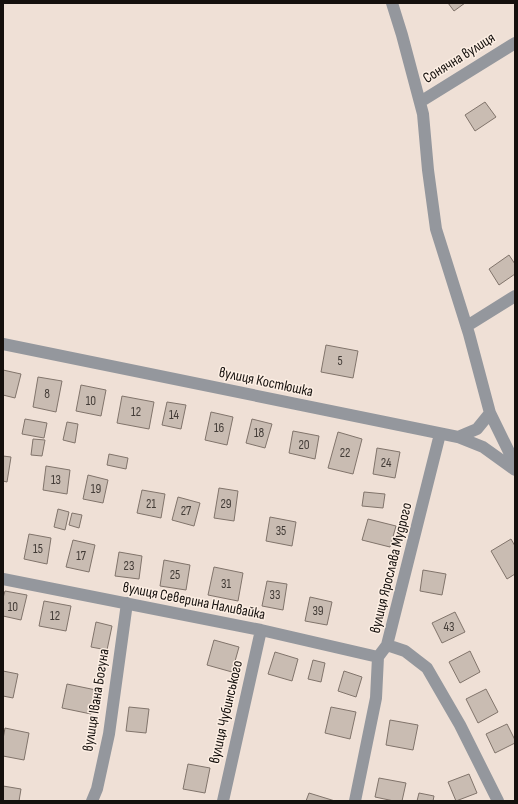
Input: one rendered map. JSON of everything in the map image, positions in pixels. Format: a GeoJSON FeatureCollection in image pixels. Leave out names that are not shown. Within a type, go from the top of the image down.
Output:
{"type":"FeatureCollection","features":[{"type":"Feature","properties":{"kind":"street"},"geometry":{"type":"LineString","coordinates":[[392,3],[424,114],[428,170],[436,229],[466,326],[490,413],[515,464]]}},
{"type":"Feature","properties":{"kind":"street","name":"Сонячна вулиця"},"geometry":{"type":"LineString","coordinates":[[420,102],[515,43]]}},
{"type":"Feature","properties":{"kind":"street"},"geometry":{"type":"LineString","coordinates":[[466,326],[515,296]]}},
{"type":"Feature","properties":{"kind":"street","name":"вулиця Костюшка"},"geometry":{"type":"LineString","coordinates":[[3,344],[458,437],[483,447],[515,470]]}},
{"type":"Feature","properties":{"kind":"street"},"geometry":{"type":"LineString","coordinates":[[458,437],[477,429],[490,413]]}},
{"type":"Feature","properties":{"kind":"street","name":"вулиця Ярослава Мудрого"},"geometry":{"type":"LineString","coordinates":[[355,801],[376,698],[378,657],[388,645],[440,434]]}},
{"type":"Feature","properties":{"kind":"street","name":"вулиця Северина Наливайка"},"geometry":{"type":"LineString","coordinates":[[3,579],[261,630],[378,657]]}},
{"type":"Feature","properties":{"kind":"street","name":"вулиця Івана Богуна"},"geometry":{"type":"LineString","coordinates":[[92,801],[97,789],[109,734],[127,603]]}},
{"type":"Feature","properties":{"kind":"street","name":"вулиця Чубинського"},"geometry":{"type":"LineString","coordinates":[[223,801],[261,630]]}},
{"type":"Feature","properties":{"kind":"street"},"geometry":{"type":"LineString","coordinates":[[388,645],[405,652],[427,668],[460,724],[498,801]]}},
{"type":"Feature","properties":{"kind":"building"},"geometry":{"type":"Polygon","coordinates":[[[448,3],[465,3],[454,11],[448,3]]]}},
{"type":"Feature","properties":{"kind":"building"},"geometry":{"type":"Polygon","coordinates":[[[485,102],[496,117],[475,131],[465,115],[485,102]]]}},
{"type":"Feature","properties":{"kind":"building"},"geometry":{"type":"Polygon","coordinates":[[[509,255],[515,264],[515,274],[499,285],[489,269],[509,255]]]}},
{"type":"Feature","properties":{"kind":"building"},"geometry":{"type":"Polygon","coordinates":[[[326,345],[358,351],[353,378],[321,372],[326,345]]]}},
{"type":"Feature","properties":{"kind":"building"},"geometry":{"type":"Polygon","coordinates":[[[3,370],[21,374],[15,398],[3,395],[3,370]]]}},
{"type":"Feature","properties":{"kind":"building"},"geometry":{"type":"Polygon","coordinates":[[[38,377],[62,381],[56,412],[33,407],[38,377]]]}},
{"type":"Feature","properties":{"kind":"building"},"geometry":{"type":"Polygon","coordinates":[[[81,385],[106,390],[101,416],[76,411],[81,385]]]}},
{"type":"Feature","properties":{"kind":"building"},"geometry":{"type":"Polygon","coordinates":[[[122,396],[154,402],[149,429],[117,423],[122,396]]]}},
{"type":"Feature","properties":{"kind":"building"},"geometry":{"type":"Polygon","coordinates":[[[167,402],[186,405],[181,429],[162,425],[167,402]]]}},
{"type":"Feature","properties":{"kind":"building"},"geometry":{"type":"Polygon","coordinates":[[[211,412],[233,417],[227,445],[205,440],[211,412]]]}},
{"type":"Feature","properties":{"kind":"building"},"geometry":{"type":"Polygon","coordinates":[[[25,419],[47,423],[44,438],[22,434],[25,419]]]}},
{"type":"Feature","properties":{"kind":"building"},"geometry":{"type":"Polygon","coordinates":[[[252,419],[272,424],[265,448],[246,443],[252,419]]]}},
{"type":"Feature","properties":{"kind":"building"},"geometry":{"type":"Polygon","coordinates":[[[67,422],[78,424],[75,443],[63,440],[67,422]]]}},
{"type":"Feature","properties":{"kind":"building"},"geometry":{"type":"Polygon","coordinates":[[[293,431],[319,436],[315,459],[289,453],[293,431]]]}},
{"type":"Feature","properties":{"kind":"building"},"geometry":{"type":"Polygon","coordinates":[[[338,432],[362,439],[353,474],[328,468],[338,432]]]}},
{"type":"Feature","properties":{"kind":"building"},"geometry":{"type":"Polygon","coordinates":[[[33,439],[45,440],[42,456],[31,455],[33,439]]]}},
{"type":"Feature","properties":{"kind":"building"},"geometry":{"type":"Polygon","coordinates":[[[377,448],[400,452],[395,478],[373,474],[377,448]]]}},
{"type":"Feature","properties":{"kind":"building"},"geometry":{"type":"Polygon","coordinates":[[[109,454],[128,458],[126,469],[107,465],[109,454]]]}},
{"type":"Feature","properties":{"kind":"building"},"geometry":{"type":"Polygon","coordinates":[[[3,456],[11,457],[7,482],[3,481],[3,456]]]}},
{"type":"Feature","properties":{"kind":"building"},"geometry":{"type":"Polygon","coordinates":[[[46,466],[70,470],[67,494],[43,490],[46,466]]]}},
{"type":"Feature","properties":{"kind":"building"},"geometry":{"type":"Polygon","coordinates":[[[88,475],[108,480],[103,503],[83,499],[88,475]]]}},
{"type":"Feature","properties":{"kind":"building"},"geometry":{"type":"Polygon","coordinates":[[[219,488],[238,491],[234,521],[214,518],[219,488]]]}},
{"type":"Feature","properties":{"kind":"building"},"geometry":{"type":"Polygon","coordinates":[[[142,490],[165,494],[161,518],[137,513],[142,490]]]}},
{"type":"Feature","properties":{"kind":"building"},"geometry":{"type":"Polygon","coordinates":[[[364,492],[385,494],[383,508],[362,506],[364,492]]]}},
{"type":"Feature","properties":{"kind":"building"},"geometry":{"type":"Polygon","coordinates":[[[178,497],[200,503],[194,526],[172,520],[178,497]]]}},
{"type":"Feature","properties":{"kind":"building"},"geometry":{"type":"Polygon","coordinates":[[[58,509],[69,512],[65,530],[54,527],[58,509]]]}},
{"type":"Feature","properties":{"kind":"building"},"geometry":{"type":"Polygon","coordinates":[[[72,513],[82,515],[79,528],[69,525],[72,513]]]}},
{"type":"Feature","properties":{"kind":"building"},"geometry":{"type":"Polygon","coordinates":[[[270,517],[296,522],[292,546],[266,541],[270,517]]]}},
{"type":"Feature","properties":{"kind":"building"},"geometry":{"type":"Polygon","coordinates":[[[368,519],[396,526],[390,547],[362,540],[368,519]]]}},
{"type":"Feature","properties":{"kind":"building"},"geometry":{"type":"Polygon","coordinates":[[[29,534],[51,538],[47,564],[24,559],[29,534]]]}},
{"type":"Feature","properties":{"kind":"building"},"geometry":{"type":"Polygon","coordinates":[[[511,539],[515,546],[515,574],[507,579],[491,551],[511,539]]]}},
{"type":"Feature","properties":{"kind":"building"},"geometry":{"type":"Polygon","coordinates":[[[73,540],[95,545],[89,572],[66,567],[73,540]]]}},
{"type":"Feature","properties":{"kind":"building"},"geometry":{"type":"Polygon","coordinates":[[[119,552],[142,556],[139,579],[115,576],[119,552]]]}},
{"type":"Feature","properties":{"kind":"building"},"geometry":{"type":"Polygon","coordinates":[[[164,560],[190,565],[186,590],[160,586],[164,560]]]}},
{"type":"Feature","properties":{"kind":"building"},"geometry":{"type":"Polygon","coordinates":[[[214,567],[243,573],[238,601],[208,595],[214,567]]]}},
{"type":"Feature","properties":{"kind":"building"},"geometry":{"type":"Polygon","coordinates":[[[423,570],[446,574],[442,595],[420,591],[423,570]]]}},
{"type":"Feature","properties":{"kind":"building"},"geometry":{"type":"Polygon","coordinates":[[[267,581],[287,584],[283,610],[262,606],[267,581]]]}},
{"type":"Feature","properties":{"kind":"building"},"geometry":{"type":"Polygon","coordinates":[[[5,591],[27,595],[21,620],[3,616],[3,598],[5,591]]]}},
{"type":"Feature","properties":{"kind":"building"},"geometry":{"type":"Polygon","coordinates":[[[310,597],[332,602],[327,625],[305,621],[310,597]]]}},
{"type":"Feature","properties":{"kind":"building"},"geometry":{"type":"Polygon","coordinates":[[[44,601],[71,606],[66,631],[39,626],[44,601]]]}},
{"type":"Feature","properties":{"kind":"building"},"geometry":{"type":"Polygon","coordinates":[[[455,612],[465,632],[442,643],[432,623],[455,612]]]}},
{"type":"Feature","properties":{"kind":"building"},"geometry":{"type":"Polygon","coordinates":[[[96,622],[112,626],[107,650],[91,647],[96,622]]]}},
{"type":"Feature","properties":{"kind":"building"},"geometry":{"type":"Polygon","coordinates":[[[214,640],[239,647],[232,672],[207,665],[214,640]]]}},
{"type":"Feature","properties":{"kind":"building"},"geometry":{"type":"Polygon","coordinates":[[[470,651],[480,672],[460,683],[449,662],[470,651]]]}},
{"type":"Feature","properties":{"kind":"building"},"geometry":{"type":"Polygon","coordinates":[[[275,652],[298,659],[292,681],[268,674],[275,652]]]}},
{"type":"Feature","properties":{"kind":"building"},"geometry":{"type":"Polygon","coordinates":[[[313,660],[325,663],[321,682],[308,679],[313,660]]]}},
{"type":"Feature","properties":{"kind":"building"},"geometry":{"type":"Polygon","coordinates":[[[3,671],[18,674],[13,698],[3,696],[3,671]]]}},
{"type":"Feature","properties":{"kind":"building"},"geometry":{"type":"Polygon","coordinates":[[[344,671],[362,677],[356,697],[338,691],[344,671]]]}},
{"type":"Feature","properties":{"kind":"building"},"geometry":{"type":"Polygon","coordinates":[[[67,684],[96,690],[91,714],[62,708],[67,684]]]}},
{"type":"Feature","properties":{"kind":"building"},"geometry":{"type":"Polygon","coordinates":[[[486,689],[498,712],[478,723],[466,699],[486,689]]]}},
{"type":"Feature","properties":{"kind":"building"},"geometry":{"type":"Polygon","coordinates":[[[129,707],[149,709],[146,733],[126,731],[129,707]]]}},
{"type":"Feature","properties":{"kind":"building"},"geometry":{"type":"Polygon","coordinates":[[[331,707],[356,712],[350,739],[325,733],[331,707]]]}},
{"type":"Feature","properties":{"kind":"building"},"geometry":{"type":"Polygon","coordinates":[[[390,720],[418,725],[413,750],[386,745],[390,720]]]}},
{"type":"Feature","properties":{"kind":"building"},"geometry":{"type":"Polygon","coordinates":[[[507,724],[515,743],[495,753],[486,734],[507,724]]]}},
{"type":"Feature","properties":{"kind":"building"},"geometry":{"type":"Polygon","coordinates":[[[5,728],[29,733],[24,760],[3,756],[3,739],[5,728]]]}},
{"type":"Feature","properties":{"kind":"building"},"geometry":{"type":"Polygon","coordinates":[[[188,764],[210,768],[205,793],[183,789],[188,764]]]}},
{"type":"Feature","properties":{"kind":"building"},"geometry":{"type":"Polygon","coordinates":[[[469,774],[477,793],[456,801],[448,782],[469,774]]]}},
{"type":"Feature","properties":{"kind":"building"},"geometry":{"type":"Polygon","coordinates":[[[379,778],[406,783],[402,801],[375,797],[379,778]]]}},
{"type":"Feature","properties":{"kind":"building"},"geometry":{"type":"Polygon","coordinates":[[[3,786],[21,789],[19,801],[3,801],[3,786]]]}},
{"type":"Feature","properties":{"kind":"building"},"geometry":{"type":"Polygon","coordinates":[[[309,793],[335,801],[306,801],[309,793]]]}},
{"type":"Feature","properties":{"kind":"building"},"geometry":{"type":"Polygon","coordinates":[[[419,793],[434,796],[433,801],[417,801],[419,793]]]}}]}
